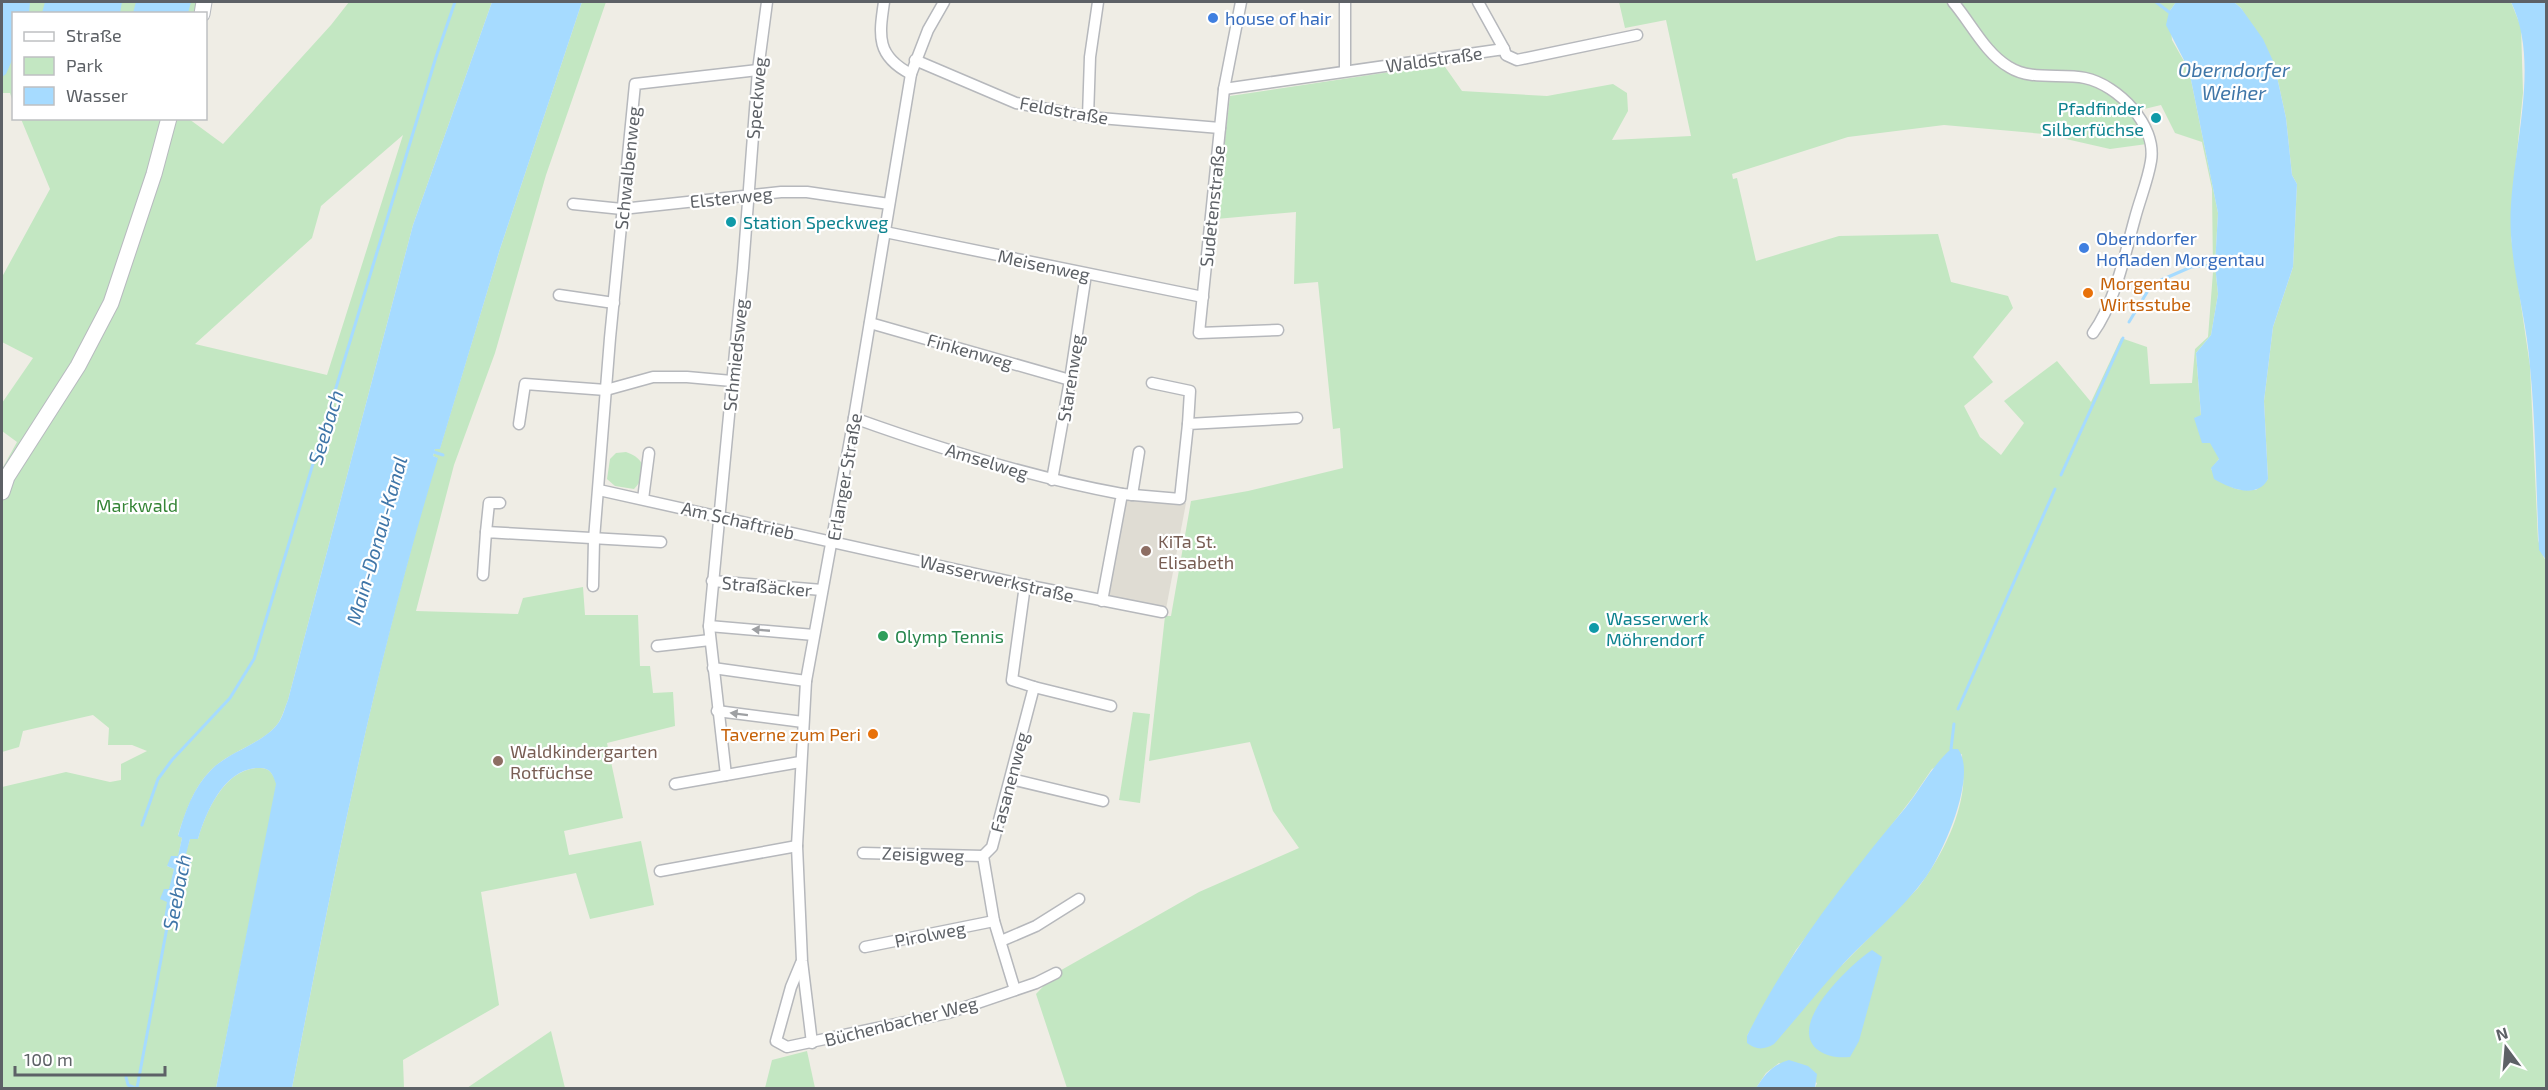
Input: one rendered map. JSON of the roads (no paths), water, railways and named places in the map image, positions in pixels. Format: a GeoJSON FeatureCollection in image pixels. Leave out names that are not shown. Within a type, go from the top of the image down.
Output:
{"type":"FeatureCollection","features":[{"type":"Feature","properties":{"kind":"street","name":"Speckweg"},"geometry":{"type":"LineString","coordinates":[[747,194],[758,70],[767,2]]}},
{"type":"Feature","properties":{"kind":"street"},"geometry":{"type":"LineString","coordinates":[[884,2],[880,37],[886,56],[898,67],[911,74]]}},
{"type":"Feature","properties":{"kind":"street","name":"Erlanger Straße"},"geometry":{"type":"LineString","coordinates":[[802,961],[791,987],[776,1041],[787,1047],[812,1043],[802,961],[797,846],[806,681],[855,418],[911,74],[928,30],[944,2]]}},
{"type":"Feature","properties":{"kind":"street"},"geometry":{"type":"LineString","coordinates":[[1088,117],[1090,57],[1098,2]]}},
{"type":"Feature","properties":{"kind":"street","name":"Sudetenstraße"},"geometry":{"type":"LineString","coordinates":[[1241,2],[1224,89],[1199,333],[1278,330]]}},
{"type":"Feature","properties":{"kind":"street"},"geometry":{"type":"LineString","coordinates":[[1345,2],[1345,71]]}},
{"type":"Feature","properties":{"kind":"street"},"geometry":{"type":"LineString","coordinates":[[1478,2],[1504,50]]}},
{"type":"Feature","properties":{"kind":"street"},"geometry":{"type":"LineString","coordinates":[[1953,2],[1991,52],[2009,68],[2037,76],[2085,78],[2101,84],[2120,97],[2133,110],[2149,138],[2151,160],[2127,245],[2104,316],[2093,333]]}},
{"type":"Feature","properties":{"kind":"street","name":"Waldstraße"},"geometry":{"type":"LineString","coordinates":[[1224,89],[1504,50],[1506,55],[1517,60],[1636,35]]}},
{"type":"Feature","properties":{"kind":"street","name":"Feldstraße"},"geometry":{"type":"LineString","coordinates":[[915,60],[1016,102],[1088,117],[1220,128]]}},
{"type":"Feature","properties":{"kind":"street","name":"Schwalbenweg"},"geometry":{"type":"LineString","coordinates":[[593,586],[594,539],[606,390],[635,84],[758,70]]}},
{"type":"Feature","properties":{"kind":"street"},"geometry":{"type":"LineString","coordinates":[[2,492],[7,477],[78,366],[111,303],[154,174],[168,120]]}},
{"type":"Feature","properties":{"kind":"street","name":"Elsterweg"},"geometry":{"type":"LineString","coordinates":[[573,204],[622,209],[747,194],[807,192],[889,204]]}},
{"type":"Feature","properties":{"kind":"street","name":"Schmiedsweg"},"geometry":{"type":"LineString","coordinates":[[718,515],[743,268],[747,194]]}},
{"type":"Feature","properties":{"kind":"street","name":"Meisenweg"},"geometry":{"type":"LineString","coordinates":[[885,232],[1203,297]]}},
{"type":"Feature","properties":{"kind":"street","name":"Starenweg"},"geometry":{"type":"LineString","coordinates":[[1052,480],[1086,274]]}},
{"type":"Feature","properties":{"kind":"street"},"geometry":{"type":"LineString","coordinates":[[559,295],[614,303]]}},
{"type":"Feature","properties":{"kind":"street","name":"Finkenweg"},"geometry":{"type":"LineString","coordinates":[[870,323],[1070,380]]}},
{"type":"Feature","properties":{"kind":"street"},"geometry":{"type":"LineString","coordinates":[[519,424],[525,384],[606,390],[653,377],[732,381]]}},
{"type":"Feature","properties":{"kind":"street","name":"Amselweg"},"geometry":{"type":"LineString","coordinates":[[855,418],[974,459],[1052,480],[1127,494],[1180,499],[1190,391],[1152,383]]}},
{"type":"Feature","properties":{"kind":"street"},"geometry":{"type":"LineString","coordinates":[[1188,424],[1297,418]]}},
{"type":"Feature","properties":{"kind":"street"},"geometry":{"type":"LineString","coordinates":[[1102,601],[1139,452]]}},
{"type":"Feature","properties":{"kind":"street"},"geometry":{"type":"LineString","coordinates":[[643,499],[650,453]]}},
{"type":"Feature","properties":{"kind":"street","name":"Am Schaftrieb"},"geometry":{"type":"LineString","coordinates":[[598,490],[832,542]]}},
{"type":"Feature","properties":{"kind":"street"},"geometry":{"type":"LineString","coordinates":[[483,575],[489,503],[500,503]]}},
{"type":"Feature","properties":{"kind":"street","name":"Straßäcker"},"geometry":{"type":"LineString","coordinates":[[718,515],[708,626],[726,775]]}},
{"type":"Feature","properties":{"kind":"street"},"geometry":{"type":"LineString","coordinates":[[486,532],[661,542]]}},
{"type":"Feature","properties":{"kind":"street","name":"Wasserwerkstraße"},"geometry":{"type":"LineString","coordinates":[[832,542],[1025,585],[1162,612]]}},
{"type":"Feature","properties":{"kind":"street","name":"Straßäcker"},"geometry":{"type":"LineString","coordinates":[[712,581],[822,590]]}},
{"type":"Feature","properties":{"kind":"street"},"geometry":{"type":"LineString","coordinates":[[1025,585],[1012,680],[1111,706]]}},
{"type":"Feature","properties":{"kind":"street"},"geometry":{"type":"LineString","coordinates":[[708,626],[814,634]]}},
{"type":"Feature","properties":{"kind":"street"},"geometry":{"type":"LineString","coordinates":[[657,646],[710,640]]}},
{"type":"Feature","properties":{"kind":"street"},"geometry":{"type":"LineString","coordinates":[[713,668],[806,681]]}},
{"type":"Feature","properties":{"kind":"street","name":"Fasanenweg"},"geometry":{"type":"LineString","coordinates":[[1016,990],[994,921],[983,870],[983,856],[992,847],[1034,687]]}},
{"type":"Feature","properties":{"kind":"street"},"geometry":{"type":"LineString","coordinates":[[717,711],[803,722]]}},
{"type":"Feature","properties":{"kind":"street"},"geometry":{"type":"LineString","coordinates":[[675,784],[800,762]]}},
{"type":"Feature","properties":{"kind":"street"},"geometry":{"type":"LineString","coordinates":[[1011,779],[1103,801]]}},
{"type":"Feature","properties":{"kind":"street"},"geometry":{"type":"LineString","coordinates":[[660,871],[797,846]]}},
{"type":"Feature","properties":{"kind":"street","name":"Zeisigweg"},"geometry":{"type":"LineString","coordinates":[[863,853],[983,856]]}},
{"type":"Feature","properties":{"kind":"street"},"geometry":{"type":"LineString","coordinates":[[1000,941],[1036,926],[1079,899]]}},
{"type":"Feature","properties":{"kind":"street","name":"Pirolweg"},"geometry":{"type":"LineString","coordinates":[[865,947],[994,921]]}},
{"type":"Feature","properties":{"kind":"street","name":"Büchenbacher Weg"},"geometry":{"type":"LineString","coordinates":[[812,1043],[948,1013],[1016,990],[1056,973]]}},
{"type":"Feature","properties":{"kind":"water"},"geometry":{"type":"Polygon","coordinates":[[[2,2],[30,2],[29,12],[12,12],[12,60],[6,74],[2,77],[2,2]]]}},
{"type":"Feature","properties":{"kind":"water"},"geometry":{"type":"Polygon","coordinates":[[[45,2],[122,2],[120,12],[42,12],[45,2]]]}},
{"type":"Feature","properties":{"kind":"water"},"geometry":{"type":"Polygon","coordinates":[[[136,2],[191,2],[188,12],[133,12],[136,2]]]}},
{"type":"Feature","properties":{"kind":"water","name":"Main-Donau-Kanal"},"geometry":{"type":"Polygon","coordinates":[[[492,2],[582,2],[500,249],[440,449],[435,449],[433,456],[438,458],[394,614],[357,771],[292,1088],[216,1088],[276,784],[270,772],[262,768],[246,770],[235,776],[218,794],[198,839],[190,839],[185,858],[191,860],[190,871],[182,871],[179,892],[183,893],[183,904],[175,903],[171,925],[163,924],[167,902],[160,899],[164,889],[169,889],[174,869],[167,866],[171,856],[178,856],[182,838],[178,836],[184,818],[194,792],[205,777],[227,757],[265,736],[279,722],[283,714],[413,225],[492,2]]]}},
{"type":"Feature","properties":{"kind":"water","name":"Oberndorfer Weiher"},"geometry":{"type":"Polygon","coordinates":[[[2176,2],[2234,2],[2241,8],[2263,39],[2274,63],[2286,118],[2292,175],[2297,184],[2293,267],[2273,327],[2264,401],[2268,479],[2257,489],[2250,491],[2227,486],[2214,479],[2211,468],[2219,459],[2210,443],[2202,443],[2194,418],[2201,415],[2196,353],[2211,335],[2218,294],[2215,265],[2218,213],[2189,70],[2166,25],[2169,12],[2176,2]]]}},
{"type":"Feature","properties":{"kind":"water"},"geometry":{"type":"Polygon","coordinates":[[[2511,2],[2546,2],[2546,560],[2539,550],[2530,367],[2511,236],[2511,208],[2522,117],[2524,57],[2520,28],[2511,2]]]}},
{"type":"Feature","properties":{"kind":"water"},"geometry":{"type":"Polygon","coordinates":[[[1951,749],[1958,749],[1963,761],[1964,777],[1961,795],[1949,833],[1926,877],[1897,911],[1843,964],[1774,1044],[1760,1048],[1747,1043],[1747,1036],[1763,1005],[1800,945],[1862,861],[1951,749]]]}},
{"type":"Feature","properties":{"kind":"water"},"geometry":{"type":"Polygon","coordinates":[[[1872,950],[1882,957],[1859,1041],[1850,1057],[1826,1054],[1818,1050],[1810,1039],[1810,1026],[1815,1011],[1837,981],[1872,950]]]}},
{"type":"Feature","properties":{"kind":"water"},"geometry":{"type":"Polygon","coordinates":[[[1789,1060],[1808,1066],[1817,1074],[1815,1088],[1756,1088],[1770,1071],[1789,1060]]]}},
{"type":"Feature","properties":{"kind":"waterway","name":"Seebach"},"geometry":{"type":"LineString","coordinates":[[142,825],[158,779],[172,760],[230,698],[254,659],[436,57],[455,2]]}},
{"type":"Feature","properties":{"kind":"waterway"},"geometry":{"type":"LineString","coordinates":[[2156,2],[2169,12]]}},
{"type":"Feature","properties":{"kind":"waterway"},"geometry":{"type":"LineString","coordinates":[[2129,322],[2152,284],[2191,267],[2215,265]]}},
{"type":"Feature","properties":{"kind":"waterway"},"geometry":{"type":"LineString","coordinates":[[2061,475],[2123,338]]}},
{"type":"Feature","properties":{"kind":"waterway"},"geometry":{"type":"LineString","coordinates":[[434,452],[443,455]]}},
{"type":"Feature","properties":{"kind":"waterway"},"geometry":{"type":"LineString","coordinates":[[1958,709],[2055,489]]}},
{"type":"Feature","properties":{"kind":"waterway"},"geometry":{"type":"LineString","coordinates":[[1951,749],[1954,724]]}},
{"type":"Feature","properties":{"kind":"waterway","name":"Seebach"},"geometry":{"type":"LineString","coordinates":[[137,1088],[168,922]]}},
{"type":"Feature","properties":{"kind":"waterway","name":"Seebach"},"geometry":{"type":"LineString","coordinates":[[126,1077],[128,1085],[135,1088]]}},
{"type":"Feature","properties":{"kind":"place","name":"house of hair"},"geometry":{"type":"Point","coordinates":[1213,18]}},
{"type":"Feature","properties":{"kind":"place","name":"Pfadfinder Silberfüchse"},"geometry":{"type":"Point","coordinates":[2156,118]}},
{"type":"Feature","properties":{"kind":"place","name":"Station Speckweg"},"geometry":{"type":"Point","coordinates":[731,222]}},
{"type":"Feature","properties":{"kind":"place","name":"Oberndorfer Hofladen Morgentau"},"geometry":{"type":"Point","coordinates":[2084,248]}},
{"type":"Feature","properties":{"kind":"place","name":"Morgentau Wirtsstube"},"geometry":{"type":"Point","coordinates":[2088,293]}},
{"type":"Feature","properties":{"kind":"place","name":"KiTa St. Elisabeth"},"geometry":{"type":"Point","coordinates":[1146,551]}},
{"type":"Feature","properties":{"kind":"place","name":"Wasserwerk Möhrendorf"},"geometry":{"type":"Point","coordinates":[1594,628]}},
{"type":"Feature","properties":{"kind":"place","name":"Olymp Tennis"},"geometry":{"type":"Point","coordinates":[883,636]}},
{"type":"Feature","properties":{"kind":"place","name":"Taverne zum Peri"},"geometry":{"type":"Point","coordinates":[873,734]}},
{"type":"Feature","properties":{"kind":"place","name":"Waldkindergarten Rotfüchse"},"geometry":{"type":"Point","coordinates":[498,761]}},
{"type":"Feature","properties":{"kind":"park label","name":"Markwald"},"geometry":{"type":"Point","coordinates":[137,505]}}]}
